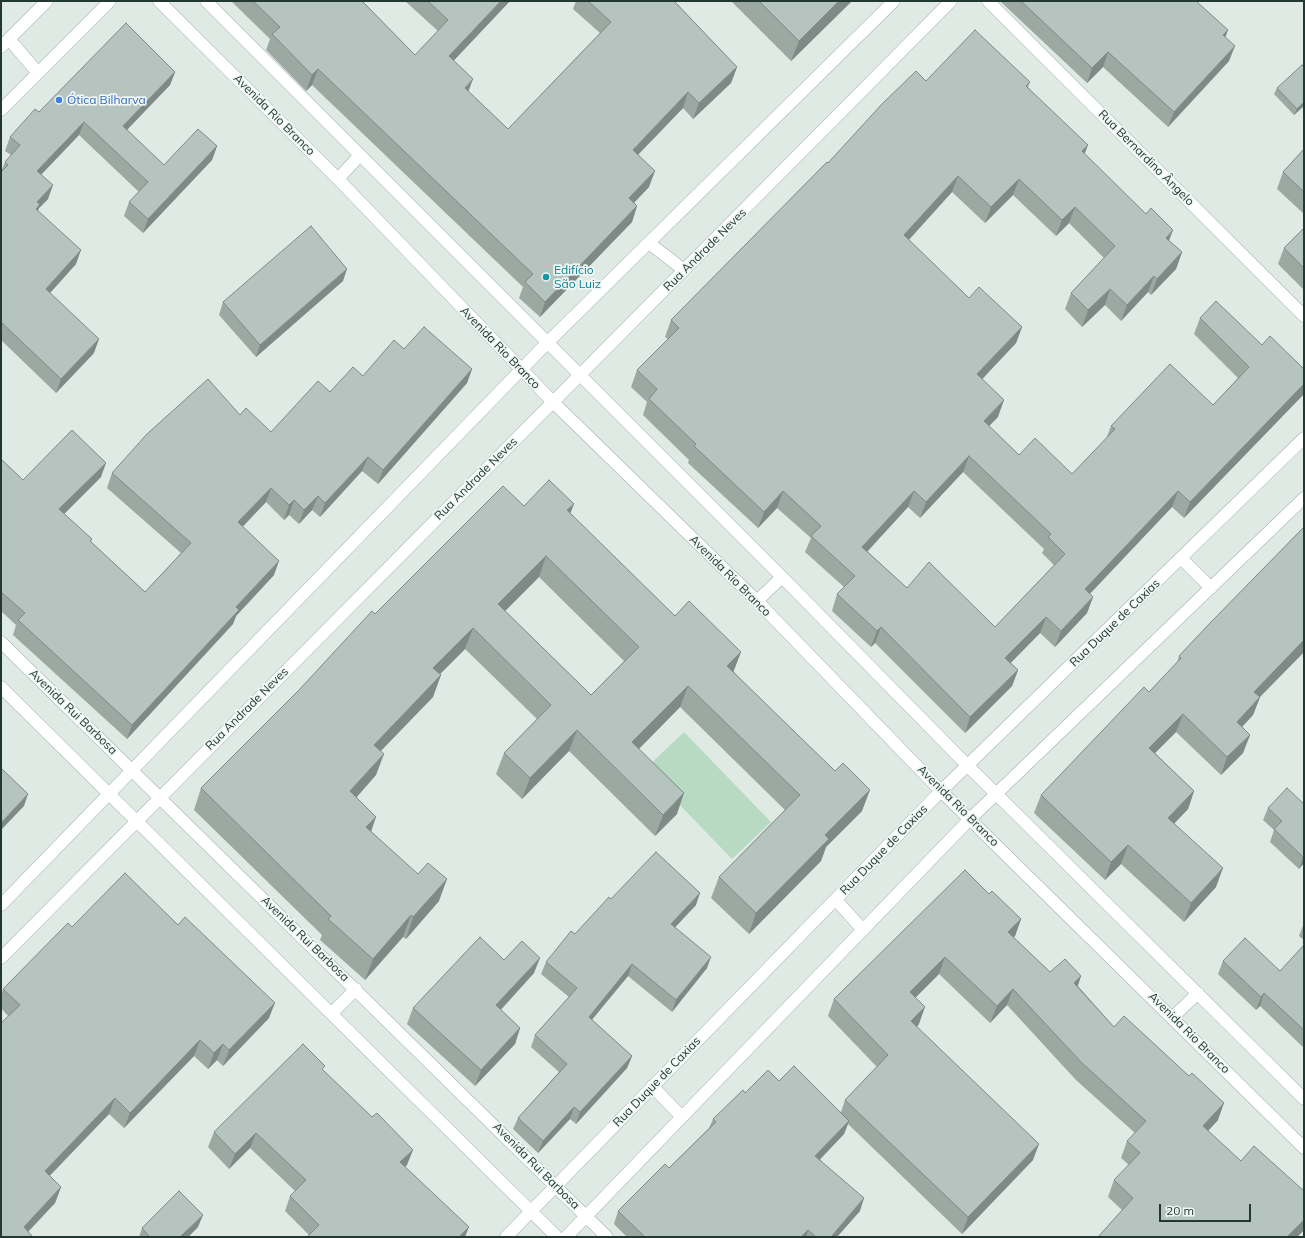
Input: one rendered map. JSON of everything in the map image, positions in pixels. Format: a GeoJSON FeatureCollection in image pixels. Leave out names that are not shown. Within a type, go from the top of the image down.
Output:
{"type":"FeatureCollection","features":[{"type":"Feature","properties":{"kind":"street"},"geometry":{"type":"LineString","coordinates":[[38,73],[5,43],[46,1]]}},
{"type":"Feature","properties":{"kind":"street"},"geometry":{"type":"LineString","coordinates":[[1,110],[110,1]]}},
{"type":"Feature","properties":{"kind":"street","name":"Avenida Rio Branco"},"geometry":{"type":"LineString","coordinates":[[159,1],[338,179],[521,370],[757,601],[941,791],[1173,1017],[1304,1148]]}},
{"type":"Feature","properties":{"kind":"street"},"geometry":{"type":"LineString","coordinates":[[206,1],[548,342],[968,766],[1304,1099]]}},
{"type":"Feature","properties":{"kind":"street"},"geometry":{"type":"LineString","coordinates":[[1,904],[110,794],[548,342],[894,1]]}},
{"type":"Feature","properties":{"kind":"street","name":"Rua Andrade Neves"},"geometry":{"type":"LineString","coordinates":[[1,958],[136,820],[580,376],[951,1]]}},
{"type":"Feature","properties":{"kind":"street","name":"Rua Bernardino Ângelo"},"geometry":{"type":"LineString","coordinates":[[988,1],[1304,316]]}},
{"type":"Feature","properties":{"kind":"street"},"geometry":{"type":"LineString","coordinates":[[338,179],[360,155]]}},
{"type":"Feature","properties":{"kind":"street"},"geometry":{"type":"LineString","coordinates":[[649,243],[684,270]]}},
{"type":"Feature","properties":{"kind":"street","name":"Rua Duque de Caxias"},"geometry":{"type":"LineString","coordinates":[[506,1237],[941,791],[1304,438]]}},
{"type":"Feature","properties":{"kind":"street"},"geometry":{"type":"LineString","coordinates":[[566,1237],[970,819],[1304,498]]}},
{"type":"Feature","properties":{"kind":"street"},"geometry":{"type":"LineString","coordinates":[[1181,558],[1211,588]]}},
{"type":"Feature","properties":{"kind":"street"},"geometry":{"type":"LineString","coordinates":[[757,601],[782,577]]}},
{"type":"Feature","properties":{"kind":"street","name":"Avenida Rui Barbosa"},"geometry":{"type":"LineString","coordinates":[[1,642],[160,796],[607,1237]]}},
{"type":"Feature","properties":{"kind":"street"},"geometry":{"type":"LineString","coordinates":[[1,687],[557,1237]]}},
{"type":"Feature","properties":{"kind":"street"},"geometry":{"type":"LineString","coordinates":[[836,900],[863,930]]}},
{"type":"Feature","properties":{"kind":"street"},"geometry":{"type":"LineString","coordinates":[[332,1013],[356,989]]}},
{"type":"Feature","properties":{"kind":"street"},"geometry":{"type":"LineString","coordinates":[[1173,1017],[1198,993]]}},
{"type":"Feature","properties":{"kind":"street"},"geometry":{"type":"LineString","coordinates":[[652,1086],[682,1117]]}},
{"type":"Feature","properties":{"kind":"green space"},"geometry":{"type":"Polygon","coordinates":[[[684,732],[771,822],[732,859],[645,769],[684,732]]]}},
{"type":"Feature","properties":{"kind":"building"},"geometry":{"type":"Polygon","coordinates":[[[253,1],[362,1],[415,55],[448,20],[428,1],[501,1],[449,56],[473,79],[465,88],[508,129],[611,22],[588,1],[674,1],[737,67],[699,103],[688,92],[633,150],[655,171],[629,198],[637,206],[545,302],[525,282],[533,274],[318,69],[312,75],[272,34],[280,27],[253,1]]]}},
{"type":"Feature","properties":{"kind":"building"},"geometry":{"type":"Polygon","coordinates":[[[759,1],[839,1],[799,41],[759,1]]]}},
{"type":"Feature","properties":{"kind":"building"},"geometry":{"type":"Polygon","coordinates":[[[1021,1],[1196,1],[1228,30],[1223,35],[1235,46],[1174,112],[1108,52],[1092,68],[1021,1]]]}},
{"type":"Feature","properties":{"kind":"building"},"geometry":{"type":"Polygon","coordinates":[[[126,23],[175,72],[123,126],[164,165],[198,129],[217,146],[148,219],[129,202],[148,182],[84,122],[37,171],[53,185],[37,202],[40,204],[36,209],[81,250],[46,289],[99,339],[61,379],[1,322],[1,172],[8,165],[5,162],[20,145],[10,137],[35,109],[39,112],[126,23]]]}},
{"type":"Feature","properties":{"kind":"building"},"geometry":{"type":"Polygon","coordinates":[[[975,30],[1030,82],[1026,86],[1088,145],[1082,151],[1146,214],[1151,208],[1173,230],[1166,238],[1182,252],[1157,279],[1154,276],[1127,305],[1110,289],[1088,310],[1071,293],[1115,246],[1075,207],[1062,220],[1019,179],[991,207],[958,176],[904,235],[969,298],[979,287],[1022,327],[977,374],[1004,400],[984,421],[1019,455],[1035,438],[1072,474],[1115,429],[1111,426],[1170,364],[1213,405],[1249,367],[1200,318],[1216,301],[1262,345],[1270,336],[1304,369],[1304,384],[1190,502],[1178,491],[1085,589],[1093,597],[1061,631],[1046,617],[1005,658],[1018,670],[970,717],[881,627],[877,631],[837,594],[855,576],[811,536],[821,526],[783,491],[764,512],[694,446],[696,444],[649,399],[657,389],[637,370],[679,328],[671,320],[827,162],[828,163],[882,104],[916,71],[926,81],[975,30]],[[969,456],[926,502],[914,491],[862,547],[907,588],[929,562],[995,627],[1065,554],[1048,537],[1051,534],[969,456]]]}},
{"type":"Feature","properties":{"kind":"building"},"geometry":{"type":"Polygon","coordinates":[[[1302,65],[1304,67],[1304,102],[1297,109],[1277,88],[1302,65]]]}},
{"type":"Feature","properties":{"kind":"building"},"geometry":{"type":"Polygon","coordinates":[[[1304,149],[1304,192],[1283,172],[1304,149]]]}},
{"type":"Feature","properties":{"kind":"building"},"geometry":{"type":"Polygon","coordinates":[[[311,226],[347,269],[260,345],[223,302],[311,226]]]}},
{"type":"Feature","properties":{"kind":"building"},"geometry":{"type":"Polygon","coordinates":[[[1304,228],[1304,268],[1284,248],[1304,228]]]}},
{"type":"Feature","properties":{"kind":"building"},"geometry":{"type":"Polygon","coordinates":[[[424,327],[472,369],[383,470],[368,457],[325,503],[318,496],[304,510],[294,500],[289,505],[271,488],[238,522],[279,561],[236,607],[239,610],[132,725],[18,620],[25,613],[1,592],[1,459],[23,480],[72,430],[106,463],[59,509],[92,539],[90,541],[145,592],[191,543],[112,473],[147,434],[208,379],[240,415],[246,408],[271,432],[318,381],[330,392],[353,367],[363,376],[394,340],[404,349],[424,327]]]}},
{"type":"Feature","properties":{"kind":"building"},"geometry":{"type":"Polygon","coordinates":[[[549,480],[574,504],[567,510],[675,616],[689,601],[741,652],[727,666],[835,771],[843,763],[870,790],[825,835],[829,839],[756,913],[719,877],[800,795],[688,686],[632,742],[684,793],[663,815],[577,730],[530,778],[504,753],[551,705],[473,628],[433,668],[441,675],[374,745],[384,754],[350,791],[376,817],[366,827],[418,874],[428,863],[447,879],[413,917],[411,915],[373,959],[328,919],[331,916],[201,788],[299,690],[372,611],[375,614],[503,486],[524,506],[549,480]],[[546,556],[498,604],[591,695],[639,647],[546,556]]]}},
{"type":"Feature","properties":{"kind":"building"},"geometry":{"type":"Polygon","coordinates":[[[1304,527],[1304,640],[1254,692],[1260,697],[1237,722],[1250,735],[1227,757],[1183,714],[1149,748],[1194,791],[1168,818],[1223,868],[1191,903],[1128,845],[1111,862],[1041,795],[1144,687],[1149,692],[1181,658],[1179,656],[1304,527]]]}},
{"type":"Feature","properties":{"kind":"building"},"geometry":{"type":"Polygon","coordinates":[[[1,768],[28,794],[1,823],[1,768]]]}},
{"type":"Feature","properties":{"kind":"building"},"geometry":{"type":"Polygon","coordinates":[[[1287,788],[1304,804],[1303,857],[1274,829],[1282,821],[1268,808],[1287,788]]]}},
{"type":"Feature","properties":{"kind":"building"},"geometry":{"type":"Polygon","coordinates":[[[656,852],[700,893],[671,924],[711,957],[676,1000],[632,964],[589,1017],[632,1056],[580,1112],[574,1107],[543,1141],[518,1118],[567,1064],[535,1035],[577,988],[546,962],[571,931],[575,934],[609,897],[611,899],[656,852]]]}},
{"type":"Feature","properties":{"kind":"building"},"geometry":{"type":"Polygon","coordinates":[[[965,870],[989,894],[992,891],[1021,919],[1008,932],[1050,972],[1065,959],[1081,976],[1074,983],[1114,1027],[1124,1016],[1189,1076],[1192,1073],[1224,1103],[1203,1126],[1241,1161],[1254,1146],[1304,1191],[1304,1220],[1287,1237],[1098,1237],[1133,1198],[1114,1180],[1140,1153],[1127,1141],[1146,1121],[1082,1063],[1013,989],[997,1006],[945,957],[910,992],[925,1007],[911,1021],[1039,1144],[968,1217],[845,1100],[888,1055],[834,999],[965,870]]]}},
{"type":"Feature","properties":{"kind":"building"},"geometry":{"type":"Polygon","coordinates":[[[125,873],[178,925],[185,917],[275,1003],[229,1050],[223,1044],[214,1053],[200,1040],[130,1113],[115,1098],[45,1171],[61,1187],[24,1227],[33,1237],[1,1237],[1,1023],[20,1005],[3,989],[68,923],[72,927],[125,873]]]}},
{"type":"Feature","properties":{"kind":"building"},"geometry":{"type":"Polygon","coordinates":[[[480,937],[504,960],[522,941],[540,958],[496,1005],[520,1028],[481,1070],[413,1008],[480,937]]]}},
{"type":"Feature","properties":{"kind":"building"},"geometry":{"type":"Polygon","coordinates":[[[1245,938],[1280,971],[1304,945],[1304,1030],[1264,993],[1261,997],[1223,961],[1245,938]]]}},
{"type":"Feature","properties":{"kind":"building"},"geometry":{"type":"Polygon","coordinates":[[[303,1044],[325,1066],[322,1069],[372,1117],[377,1113],[413,1150],[400,1162],[469,1227],[459,1237],[307,1237],[319,1225],[290,1196],[306,1180],[256,1133],[235,1154],[214,1132],[303,1044]]]}},
{"type":"Feature","properties":{"kind":"building"},"geometry":{"type":"Polygon","coordinates":[[[794,1066],[849,1121],[815,1156],[864,1198],[831,1237],[816,1237],[808,1230],[801,1237],[645,1237],[618,1211],[665,1164],[669,1168],[716,1122],[713,1119],[743,1090],[745,1093],[768,1070],[779,1081],[794,1066]]]}},
{"type":"Feature","properties":{"kind":"building"},"geometry":{"type":"Polygon","coordinates":[[[179,1191],[203,1215],[180,1237],[150,1237],[142,1228],[179,1191]]]}},
{"type":"Feature","properties":{"kind":"place","name":"Ótica Bilharva"},"geometry":{"type":"Point","coordinates":[59,100]}},
{"type":"Feature","properties":{"kind":"place","name":"Edifício São Luiz"},"geometry":{"type":"Point","coordinates":[546,277]}}]}
